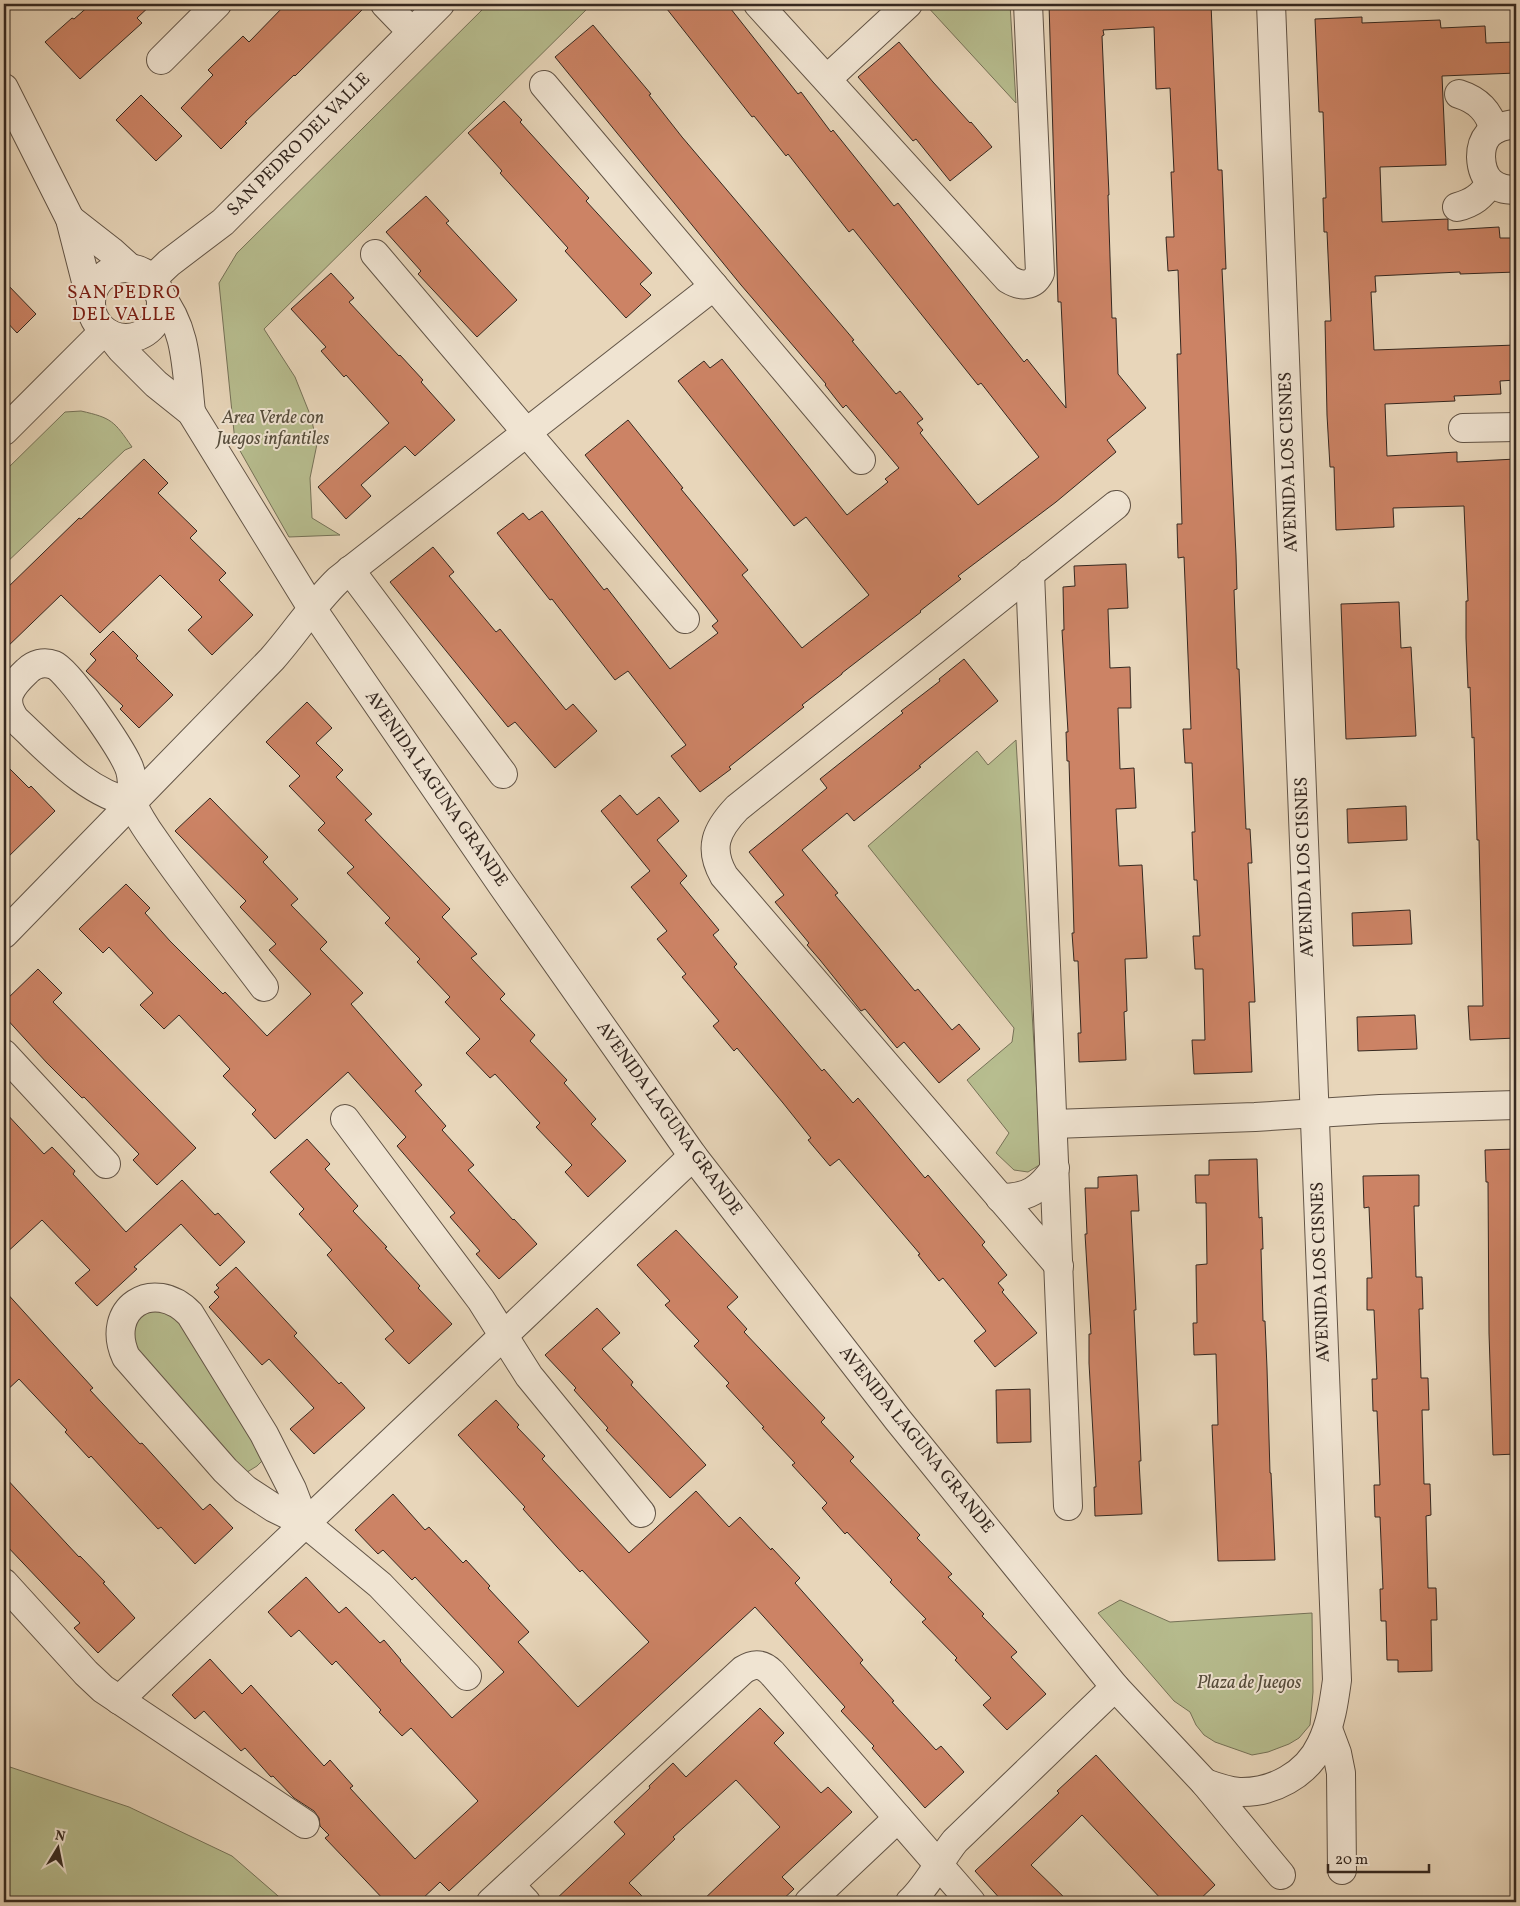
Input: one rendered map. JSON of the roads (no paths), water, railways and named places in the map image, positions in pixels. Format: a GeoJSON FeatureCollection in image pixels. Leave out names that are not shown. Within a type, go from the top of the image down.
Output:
{"type":"FeatureCollection","features":[{"type":"Feature","properties":{"kind":"street"},"geometry":{"type":"LineString","coordinates":[[162,60],[217,4]]}},
{"type":"Feature","properties":{"kind":"street"},"geometry":{"type":"LineString","coordinates":[[385,4],[425,14]]}},
{"type":"Feature","properties":{"kind":"street"},"geometry":{"type":"LineString","coordinates":[[758,4],[1008,278],[1022,285],[1030,284],[1036,280],[1040,273],[1028,4]]}},
{"type":"Feature","properties":{"kind":"street"},"geometry":{"type":"LineString","coordinates":[[827,79],[908,4]]}},
{"type":"Feature","properties":{"kind":"street","name":"AVENIDA LOS CISNES"},"geometry":{"type":"LineString","coordinates":[[1272,4],[1337,1680],[1334,1706],[1328,1729]]}},
{"type":"Feature","properties":{"kind":"street","name":"SAN PEDRO DEL VALLE"},"geometry":{"type":"LineString","coordinates":[[147,281],[223,222],[425,14]]}},
{"type":"Feature","properties":{"kind":"street"},"geometry":{"type":"LineString","coordinates":[[544,85],[861,460]]}},
{"type":"Feature","properties":{"kind":"street"},"geometry":{"type":"LineString","coordinates":[[4,88],[70,219],[94,318],[121,349],[156,384],[191,412]]}},
{"type":"Feature","properties":{"kind":"street"},"geometry":{"type":"LineString","coordinates":[[1459,94],[1469,97],[1482,106],[1492,119],[1505,127]]}},
{"type":"Feature","properties":{"kind":"street"},"geometry":{"type":"LineString","coordinates":[[1505,127],[1488,135],[1481,148],[1482,166],[1490,182],[1505,190],[1516,190]]}},
{"type":"Feature","properties":{"kind":"street"},"geometry":{"type":"LineString","coordinates":[[1457,207],[1476,200],[1490,182]]}},
{"type":"Feature","properties":{"kind":"street"},"geometry":{"type":"LineString","coordinates":[[70,219],[105,245],[147,281],[168,306],[179,328],[185,352],[191,412]]}},
{"type":"Feature","properties":{"kind":"street"},"geometry":{"type":"LineString","coordinates":[[375,254],[685,619]]}},
{"type":"Feature","properties":{"kind":"street"},"geometry":{"type":"LineString","coordinates":[[91,301],[94,290],[100,280],[108,273],[119,269],[147,281],[160,306],[158,317],[152,327],[143,334],[126,338],[107,333]]}},
{"type":"Feature","properties":{"kind":"street"},"geometry":{"type":"LineString","coordinates":[[4,934],[272,659],[313,610],[326,591],[350,570],[714,286]]}},
{"type":"Feature","properties":{"kind":"street"},"geometry":{"type":"LineString","coordinates":[[4,430],[107,333]]}},
{"type":"Feature","properties":{"kind":"street","name":"AVENIDA LAGUNA GRANDE"},"geometry":{"type":"LineString","coordinates":[[191,412],[313,610],[502,885],[693,1156],[898,1420],[1115,1687],[1205,1783],[1281,1875]]}},
{"type":"Feature","properties":{"kind":"street"},"geometry":{"type":"LineString","coordinates":[[1463,428],[1516,427]]}},
{"type":"Feature","properties":{"kind":"street"},"geometry":{"type":"LineString","coordinates":[[1059,1266],[724,876],[716,856],[715,845],[719,831],[726,819],[737,808],[1116,505]]}},
{"type":"Feature","properties":{"kind":"street"},"geometry":{"type":"LineString","coordinates":[[350,570],[503,774]]}},
{"type":"Feature","properties":{"kind":"street"},"geometry":{"type":"LineString","coordinates":[[1030,573],[1068,1506]]}},
{"type":"Feature","properties":{"kind":"street"},"geometry":{"type":"LineString","coordinates":[[132,803],[108,796],[80,779],[15,720],[9,710],[7,699],[10,690],[28,670],[37,664],[46,663],[60,668],[109,732],[130,766],[133,786],[132,803],[152,837],[264,987]]}},
{"type":"Feature","properties":{"kind":"street"},"geometry":{"type":"LineString","coordinates":[[4,1054],[106,1164]]}},
{"type":"Feature","properties":{"kind":"street"},"geometry":{"type":"LineString","coordinates":[[1053,1124],[1256,1117],[1380,1109],[1516,1105]]}},
{"type":"Feature","properties":{"kind":"street"},"geometry":{"type":"LineString","coordinates":[[345,1119],[481,1300],[529,1376],[641,1514]]}},
{"type":"Feature","properties":{"kind":"street"},"geometry":{"type":"LineString","coordinates":[[119,1700],[693,1156]]}},
{"type":"Feature","properties":{"kind":"street"},"geometry":{"type":"LineString","coordinates":[[1000,1198],[1017,1198],[1032,1192],[1046,1182],[1055,1168]]}},
{"type":"Feature","properties":{"kind":"street"},"geometry":{"type":"LineString","coordinates":[[305,1523],[292,1489],[264,1434],[190,1314],[172,1300],[160,1297],[151,1297],[133,1304],[121,1324],[121,1346],[133,1367],[225,1470],[245,1488],[274,1508],[305,1523],[380,1585],[466,1676]]}},
{"type":"Feature","properties":{"kind":"street"},"geometry":{"type":"LineString","coordinates":[[4,1583],[94,1682],[304,1824]]}},
{"type":"Feature","properties":{"kind":"street"},"geometry":{"type":"LineString","coordinates":[[509,1897],[743,1670],[751,1665],[759,1664],[772,1673],[971,1902]]}},
{"type":"Feature","properties":{"kind":"street"},"geometry":{"type":"LineString","coordinates":[[910,1902],[928,1881],[938,1864],[956,1841],[1115,1687]]}},
{"type":"Feature","properties":{"kind":"street"},"geometry":{"type":"LineString","coordinates":[[1328,1729],[1337,1753],[1341,1773],[1342,1870]]}},
{"type":"Feature","properties":{"kind":"street","name":"AVENIDA LAGUNA GRANDE"},"geometry":{"type":"LineString","coordinates":[[1205,1783],[1221,1789],[1238,1792],[1268,1789],[1282,1783],[1298,1773],[1311,1761],[1328,1729]]}},
{"type":"Feature","properties":{"kind":"street"},"geometry":{"type":"LineString","coordinates":[[810,1902],[898,1818]]}},
{"type":"Feature","properties":{"kind":"district","name":"SAN PEDRO DEL VALLE"},"geometry":{"type":"Point","coordinates":[124,304]}},
{"type":"Feature","properties":{"kind":"park label","name":"Area Verde con Juegos infantiles"},"geometry":{"type":"Point","coordinates":[273,428]}},
{"type":"Feature","properties":{"kind":"park label","name":"Plaza de Juegos"},"geometry":{"type":"Point","coordinates":[1249,1683]}}]}
